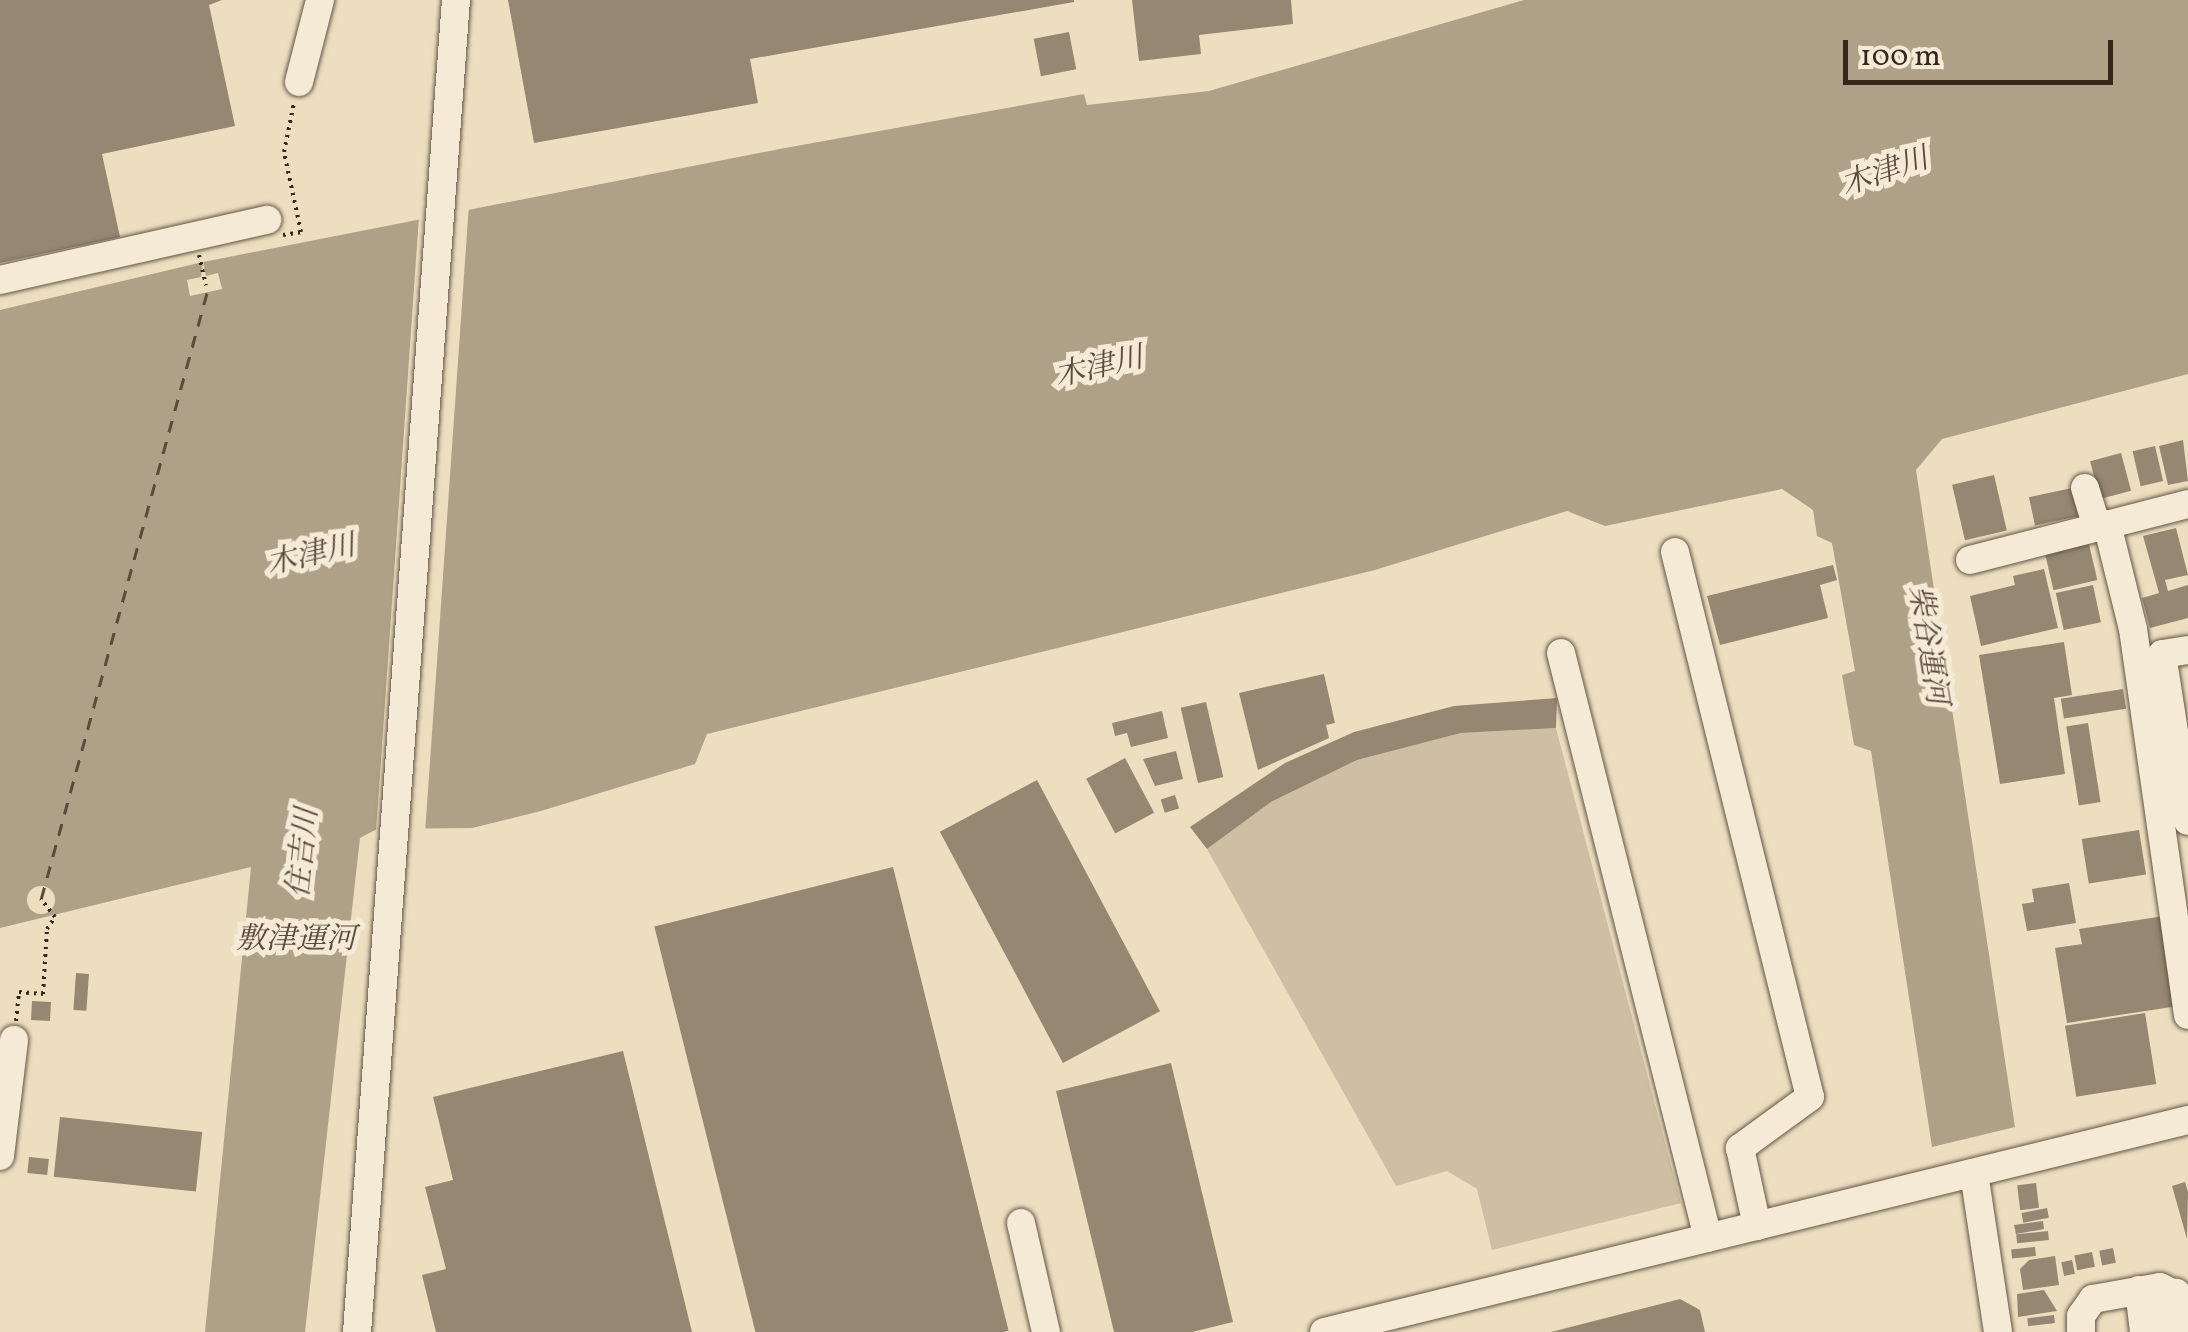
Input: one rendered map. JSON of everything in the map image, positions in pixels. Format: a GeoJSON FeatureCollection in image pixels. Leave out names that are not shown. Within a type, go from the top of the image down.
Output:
{"type":"FeatureCollection","features":[{"type":"Feature","properties":{"kind":"street"},"geometry":{"type":"LineString","coordinates":[[300,82],[320,0]]}},
{"type":"Feature","properties":{"kind":"street"},"geometry":{"type":"LineString","coordinates":[[356,1332],[456,0]]}},
{"type":"Feature","properties":{"kind":"street"},"geometry":{"type":"LineString","coordinates":[[0,280],[267,220]]}},
{"type":"Feature","properties":{"kind":"street"},"geometry":{"type":"LineString","coordinates":[[2086,488],[2102,526],[2133,629],[2188,1015]]}},
{"type":"Feature","properties":{"kind":"street"},"geometry":{"type":"LineString","coordinates":[[1983,564],[2102,526],[2188,504]]}},
{"type":"Feature","properties":{"kind":"street"},"geometry":{"type":"LineString","coordinates":[[1675,552],[1810,1097],[1740,1148],[1757,1226]]}},
{"type":"Feature","properties":{"kind":"street"},"geometry":{"type":"LineString","coordinates":[[2187,807],[2181,728],[2162,654],[2188,650]]}},
{"type":"Feature","properties":{"kind":"street"},"geometry":{"type":"LineString","coordinates":[[1561,653],[1708,1238]]}},
{"type":"Feature","properties":{"kind":"street"},"geometry":{"type":"LineString","coordinates":[[0,1156],[14,1040]]}},
{"type":"Feature","properties":{"kind":"street"},"geometry":{"type":"LineString","coordinates":[[1324,1332],[1421,1321],[1708,1238],[2188,1120]]}},
{"type":"Feature","properties":{"kind":"street"},"geometry":{"type":"LineString","coordinates":[[1974,1173],[1998,1332]]}},
{"type":"Feature","properties":{"kind":"street"},"geometry":{"type":"LineString","coordinates":[[1021,1223],[1046,1332]]}},
{"type":"Feature","properties":{"kind":"street"},"geometry":{"type":"LineString","coordinates":[[2082,1330],[2093,1299],[2139,1290],[2176,1293]]}},
{"type":"Feature","properties":{"kind":"street"},"geometry":{"type":"LineString","coordinates":[[2139,1290],[2144,1332]]}},
{"type":"Feature","properties":{"kind":"street"},"geometry":{"type":"LineString","coordinates":[[2176,1293],[2188,1330]]}},
{"type":"Feature","properties":{"kind":"street"},"geometry":{"type":"LineString","coordinates":[[2166,1332],[2162,1312],[2176,1293]]}},
{"type":"Feature","properties":{"kind":"path"},"geometry":{"type":"LineString","coordinates":[[14,1040],[19,992],[43,994],[47,929],[56,918],[41,899]]}},
{"type":"Feature","properties":{"kind":"shaded area"},"geometry":{"type":"Polygon","coordinates":[[[1556,728],[1681,1203],[1492,1250],[1477,1189],[1447,1171],[1396,1186],[1207,849],[1271,802],[1357,760],[1461,733],[1556,728]]]}},
{"type":"Feature","properties":{"kind":"water"},"geometry":{"type":"Polygon","coordinates":[[[1524,0],[2188,0],[2188,374],[1942,439],[1916,470],[2015,1127],[1932,1147],[1871,751],[1854,745],[1842,675],[1855,671],[1832,543],[1817,536],[1813,510],[1782,489],[1605,526],[1567,511],[1375,570],[707,734],[695,764],[541,811],[472,828],[377,829],[360,838],[305,1332],[205,1332],[251,867],[0,928],[0,310],[203,262],[785,148],[1084,94],[1087,105],[1209,91],[1524,0]]]}},
{"type":"Feature","properties":{"kind":"pier"},"geometry":{"type":"Polygon","coordinates":[[[420,201],[469,204],[425,834],[376,831],[420,201]]]}},
{"type":"Feature","properties":{"kind":"pier"},"geometry":{"type":"Polygon","coordinates":[[[203,262],[206,276],[218,273],[222,289],[190,296],[187,280],[201,277],[203,262]]]}},
{"type":"Feature","properties":{"kind":"pier"},"geometry":{"type":"Polygon","coordinates":[[[41,886],[51,890],[55,900],[51,910],[41,914],[31,910],[27,900],[31,890],[41,886]]]}},
{"type":"Feature","properties":{"kind":"building"},"geometry":{"type":"Polygon","coordinates":[[[0,0],[222,0],[209,5],[235,126],[102,154],[120,237],[0,263],[0,0]]]}},
{"type":"Feature","properties":{"kind":"building"},"geometry":{"type":"Polygon","coordinates":[[[508,0],[1074,2],[750,59],[758,103],[534,143],[508,0]]]}},
{"type":"Feature","properties":{"kind":"building"},"geometry":{"type":"Polygon","coordinates":[[[1132,0],[1291,0],[1293,24],[1199,35],[1201,54],[1139,61],[1132,0]]]}},
{"type":"Feature","properties":{"kind":"building"},"geometry":{"type":"Polygon","coordinates":[[[1069,32],[1076,69],[1041,76],[1034,39],[1069,32]]]}},
{"type":"Feature","properties":{"kind":"building"},"geometry":{"type":"Polygon","coordinates":[[[2183,440],[2188,481],[2168,485],[2159,446],[2183,440]]]}},
{"type":"Feature","properties":{"kind":"building"},"geometry":{"type":"Polygon","coordinates":[[[2155,446],[2163,481],[2141,486],[2133,451],[2155,446]]]}},
{"type":"Feature","properties":{"kind":"building"},"geometry":{"type":"Polygon","coordinates":[[[2121,453],[2131,491],[2100,499],[2090,461],[2121,453]]]}},
{"type":"Feature","properties":{"kind":"building"},"geometry":{"type":"Polygon","coordinates":[[[1994,475],[2007,531],[1965,540],[1952,485],[1994,475]]]}},
{"type":"Feature","properties":{"kind":"building"},"geometry":{"type":"Polygon","coordinates":[[[2072,488],[2078,516],[2035,526],[2029,497],[2072,488]]]}},
{"type":"Feature","properties":{"kind":"building"},"geometry":{"type":"Polygon","coordinates":[[[2176,528],[2188,575],[2165,580],[2168,591],[2188,585],[2188,618],[2150,628],[2142,598],[2159,593],[2143,536],[2176,528]]]}},
{"type":"Feature","properties":{"kind":"building"},"geometry":{"type":"Polygon","coordinates":[[[2089,544],[2097,580],[2053,590],[2045,554],[2089,544]]]}},
{"type":"Feature","properties":{"kind":"building"},"geometry":{"type":"Polygon","coordinates":[[[1833,565],[1837,580],[1820,585],[1828,618],[1720,645],[1707,596],[1833,565]]]}},
{"type":"Feature","properties":{"kind":"building"},"geometry":{"type":"Polygon","coordinates":[[[2044,569],[2058,628],[1981,646],[1970,596],[2015,585],[2013,576],[2044,569]]]}},
{"type":"Feature","properties":{"kind":"building"},"geometry":{"type":"Polygon","coordinates":[[[2093,585],[2101,622],[2064,630],[2056,593],[2093,585]]]}},
{"type":"Feature","properties":{"kind":"building"},"geometry":{"type":"Polygon","coordinates":[[[2064,642],[2072,695],[2054,698],[2065,774],[2000,784],[1979,655],[2064,642]]]}},
{"type":"Feature","properties":{"kind":"building"},"geometry":{"type":"Polygon","coordinates":[[[1324,674],[1335,723],[1326,725],[1329,738],[1258,770],[1239,693],[1324,674]]]}},
{"type":"Feature","properties":{"kind":"building"},"geometry":{"type":"Polygon","coordinates":[[[2123,689],[2126,709],[2064,719],[2061,699],[2123,689]]]}},
{"type":"Feature","properties":{"kind":"building"},"geometry":{"type":"Polygon","coordinates":[[[1557,698],[1556,728],[1461,733],[1357,760],[1271,802],[1207,849],[1190,827],[1285,763],[1354,732],[1454,706],[1557,698]]]}},
{"type":"Feature","properties":{"kind":"building"},"geometry":{"type":"Polygon","coordinates":[[[1206,702],[1223,777],[1198,783],[1181,708],[1206,702]]]}},
{"type":"Feature","properties":{"kind":"building"},"geometry":{"type":"Polygon","coordinates":[[[1162,711],[1168,738],[1131,747],[1127,733],[1115,736],[1112,723],[1162,711]]]}},
{"type":"Feature","properties":{"kind":"building"},"geometry":{"type":"Polygon","coordinates":[[[2088,723],[2101,802],[2079,805],[2066,726],[2088,723]]]}},
{"type":"Feature","properties":{"kind":"building"},"geometry":{"type":"Polygon","coordinates":[[[1176,751],[1183,779],[1155,786],[1143,759],[1176,751]]]}},
{"type":"Feature","properties":{"kind":"building"},"geometry":{"type":"Polygon","coordinates":[[[1125,758],[1154,813],[1115,833],[1086,779],[1125,758]]]}},
{"type":"Feature","properties":{"kind":"building"},"geometry":{"type":"Polygon","coordinates":[[[1037,780],[1160,1011],[1063,1063],[940,832],[1037,780]]]}},
{"type":"Feature","properties":{"kind":"building"},"geometry":{"type":"Polygon","coordinates":[[[1175,795],[1179,808],[1165,813],[1161,799],[1175,795]]]}},
{"type":"Feature","properties":{"kind":"building"},"geometry":{"type":"Polygon","coordinates":[[[2139,830],[2146,874],[2089,884],[2082,839],[2139,830]]]}},
{"type":"Feature","properties":{"kind":"building"},"geometry":{"type":"Polygon","coordinates":[[[893,867],[1009,1331],[755,1332],[654,927],[893,867]]]}},
{"type":"Feature","properties":{"kind":"building"},"geometry":{"type":"Polygon","coordinates":[[[2069,883],[2076,923],[2027,931],[2022,904],[2034,902],[2032,889],[2069,883]]]}},
{"type":"Feature","properties":{"kind":"building"},"geometry":{"type":"Polygon","coordinates":[[[2164,916],[2178,1006],[2067,1023],[2055,948],[2082,944],[2079,929],[2164,916]]]}},
{"type":"Feature","properties":{"kind":"building"},"geometry":{"type":"Polygon","coordinates":[[[76,973],[89,974],[86,1011],[73,1010],[76,973]]]}},
{"type":"Feature","properties":{"kind":"building"},"geometry":{"type":"Polygon","coordinates":[[[32,1001],[51,1002],[50,1021],[31,1020],[32,1001]]]}},
{"type":"Feature","properties":{"kind":"building"},"geometry":{"type":"Polygon","coordinates":[[[2145,1013],[2156,1084],[2076,1097],[2065,1026],[2145,1013]]]}},
{"type":"Feature","properties":{"kind":"building"},"geometry":{"type":"Polygon","coordinates":[[[623,1051],[692,1332],[436,1332],[422,1275],[446,1269],[425,1187],[453,1180],[433,1097],[623,1051]]]}},
{"type":"Feature","properties":{"kind":"building"},"geometry":{"type":"Polygon","coordinates":[[[1171,1063],[1233,1322],[1192,1332],[1114,1332],[1056,1091],[1171,1063]]]}},
{"type":"Feature","properties":{"kind":"building"},"geometry":{"type":"Polygon","coordinates":[[[60,1117],[202,1132],[196,1192],[54,1177],[60,1117]]]}},
{"type":"Feature","properties":{"kind":"building"},"geometry":{"type":"Polygon","coordinates":[[[29,1157],[49,1159],[47,1175],[27,1173],[29,1157]]]}},
{"type":"Feature","properties":{"kind":"building"},"geometry":{"type":"Polygon","coordinates":[[[2185,1182],[2188,1192],[2187,1239],[2172,1186],[2185,1182]]]}},
{"type":"Feature","properties":{"kind":"building"},"geometry":{"type":"Polygon","coordinates":[[[2036,1183],[2039,1208],[2020,1210],[2017,1185],[2036,1183]]]}},
{"type":"Feature","properties":{"kind":"building"},"geometry":{"type":"Polygon","coordinates":[[[2047,1208],[2049,1218],[2023,1223],[2021,1213],[2047,1208]]]}},
{"type":"Feature","properties":{"kind":"building"},"geometry":{"type":"Polygon","coordinates":[[[2043,1221],[2044,1229],[2016,1234],[2014,1225],[2043,1221]]]}},
{"type":"Feature","properties":{"kind":"building"},"geometry":{"type":"Polygon","coordinates":[[[2048,1231],[2049,1240],[2017,1243],[2016,1234],[2048,1231]]]}},
{"type":"Feature","properties":{"kind":"building"},"geometry":{"type":"Polygon","coordinates":[[[2035,1247],[2036,1256],[2012,1258],[2011,1250],[2035,1247]]]}},
{"type":"Feature","properties":{"kind":"building"},"geometry":{"type":"Polygon","coordinates":[[[2113,1248],[2116,1263],[2102,1265],[2099,1251],[2113,1248]]]}},
{"type":"Feature","properties":{"kind":"building"},"geometry":{"type":"Polygon","coordinates":[[[2092,1252],[2095,1267],[2077,1270],[2074,1255],[2092,1252]]]}},
{"type":"Feature","properties":{"kind":"building"},"geometry":{"type":"Polygon","coordinates":[[[2055,1256],[2059,1285],[2023,1290],[2020,1269],[2029,1260],[2055,1256]]]}},
{"type":"Feature","properties":{"kind":"building"},"geometry":{"type":"Polygon","coordinates":[[[2072,1260],[2075,1274],[2064,1276],[2061,1262],[2072,1260]]]}},
{"type":"Feature","properties":{"kind":"building"},"geometry":{"type":"Polygon","coordinates":[[[2044,1290],[2057,1311],[2018,1317],[2017,1294],[2044,1290]]]}},
{"type":"Feature","properties":{"kind":"building"},"geometry":{"type":"Polygon","coordinates":[[[1680,1299],[1700,1310],[1705,1332],[1551,1332],[1680,1299]]]}},
{"type":"Feature","properties":{"kind":"building"},"geometry":{"type":"Polygon","coordinates":[[[2054,1315],[2055,1323],[2028,1326],[2027,1318],[2054,1315]]]}},
{"type":"Feature","properties":{"kind":"ferry route"},"geometry":{"type":"LineString","coordinates":[[41,899],[207,292]]}},
{"type":"Feature","properties":{"kind":"water label","name":"木津川"},"geometry":{"type":"Point","coordinates":[1885,173]}},
{"type":"Feature","properties":{"kind":"water label","name":"木津川"},"geometry":{"type":"Point","coordinates":[1099,368]}},
{"type":"Feature","properties":{"kind":"water label","name":"木津川"},"geometry":{"type":"Point","coordinates":[311,556]}},
{"type":"Feature","properties":{"kind":"water label","name":"柴谷運河"},"geometry":{"type":"Point","coordinates":[1927,645]}},
{"type":"Feature","properties":{"kind":"water label","name":"住吉川"},"geometry":{"type":"Point","coordinates":[304,853]}},
{"type":"Feature","properties":{"kind":"water label","name":"敷津運河"},"geometry":{"type":"Point","coordinates":[296,940]}}]}
